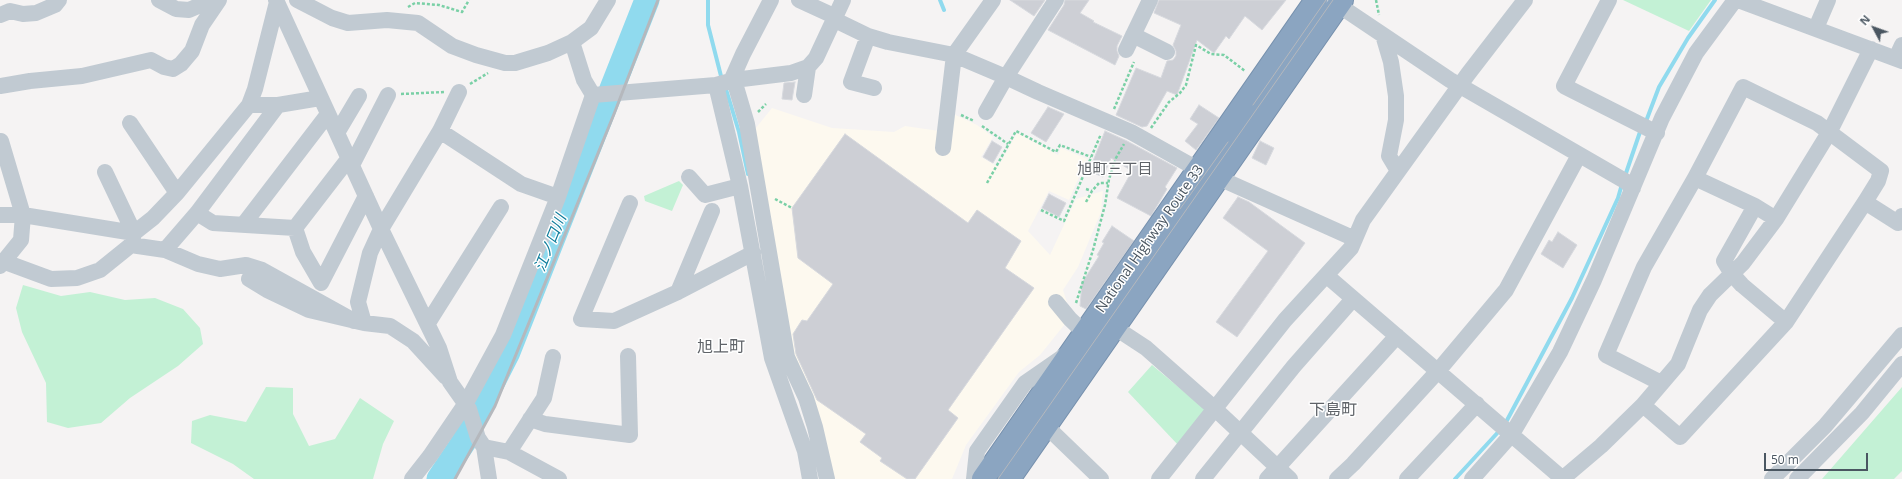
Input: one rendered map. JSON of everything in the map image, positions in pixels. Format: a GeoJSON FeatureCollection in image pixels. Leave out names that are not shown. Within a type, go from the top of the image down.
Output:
{"type":"FeatureCollection","features":[{"type":"Feature","properties":{"kind":"highway","name":"National Highway Route 33"},"geometry":{"type":"LineString","coordinates":[[983,479],[1086,343],[1199,169],[1316,0]]}},
{"type":"Feature","properties":{"kind":"highway","name":"National Highway Route 33"},"geometry":{"type":"LineString","coordinates":[[1009,479],[1046,426],[1086,343],[1114,327],[1218,178],[1337,2]]}},
{"type":"Feature","properties":{"kind":"street"},"geometry":{"type":"LineString","coordinates":[[0,15],[10,10],[23,14],[36,13],[54,5],[59,0]]}},
{"type":"Feature","properties":{"kind":"street"},"geometry":{"type":"LineString","coordinates":[[159,0],[176,9],[189,10],[212,0]]}},
{"type":"Feature","properties":{"kind":"street"},"geometry":{"type":"LineString","coordinates":[[0,86],[30,81],[82,76],[151,60],[173,69],[181,64],[192,51],[202,25],[219,0]]}},
{"type":"Feature","properties":{"kind":"street"},"geometry":{"type":"LineString","coordinates":[[297,0],[332,18],[348,23],[387,20],[418,23],[452,46],[476,55],[505,63],[515,63],[548,53],[572,42],[591,28],[608,0]]}},
{"type":"Feature","properties":{"kind":"street"},"geometry":{"type":"LineString","coordinates":[[771,0],[743,54],[726,82],[740,186],[772,358],[802,413],[815,427],[827,479]]}},
{"type":"Feature","properties":{"kind":"street"},"geometry":{"type":"LineString","coordinates":[[799,0],[868,36],[888,42],[954,55],[1006,77],[1137,135],[1199,169],[1355,239]]}},
{"type":"Feature","properties":{"kind":"street"},"geometry":{"type":"LineString","coordinates":[[572,42],[584,80],[596,94],[617,94],[791,73],[808,67],[816,58],[836,18],[843,0]]}},
{"type":"Feature","properties":{"kind":"street"},"geometry":{"type":"LineString","coordinates":[[943,148],[954,55],[993,0]]}},
{"type":"Feature","properties":{"kind":"street"},"geometry":{"type":"LineString","coordinates":[[986,112],[1006,77],[1056,0]]}},
{"type":"Feature","properties":{"kind":"street"},"geometry":{"type":"LineString","coordinates":[[1126,50],[1150,0]]}},
{"type":"Feature","properties":{"kind":"street"},"geometry":{"type":"LineString","coordinates":[[1159,479],[1285,320],[1327,276],[1351,248],[1363,220],[1460,85],[1524,0]]}},
{"type":"Feature","properties":{"kind":"street"},"geometry":{"type":"LineString","coordinates":[[1609,0],[1564,86],[1649,128]]}},
{"type":"Feature","properties":{"kind":"street"},"geometry":{"type":"LineString","coordinates":[[1472,479],[1510,432],[1560,352],[1624,182],[1649,128],[1662,118],[1696,53],[1735,0]]}},
{"type":"Feature","properties":{"kind":"street"},"geometry":{"type":"LineString","coordinates":[[1738,0],[1870,49],[1900,55]]}},
{"type":"Feature","properties":{"kind":"street"},"geometry":{"type":"LineString","coordinates":[[1816,28],[1828,0]]}},
{"type":"Feature","properties":{"kind":"street"},"geometry":{"type":"LineString","coordinates":[[277,1],[381,229],[428,323],[439,348],[450,382]]}},
{"type":"Feature","properties":{"kind":"street"},"geometry":{"type":"LineString","coordinates":[[1,141],[23,215],[21,240],[2,264],[51,279],[77,278],[100,270],[177,193],[249,105],[255,89],[277,1]]}},
{"type":"Feature","properties":{"kind":"street"},"geometry":{"type":"LineString","coordinates":[[1337,2],[1383,35],[1460,85],[1624,182]]}},
{"type":"Feature","properties":{"kind":"street"},"geometry":{"type":"LineString","coordinates":[[1133,35],[1168,52]]}},
{"type":"Feature","properties":{"kind":"street"},"geometry":{"type":"LineString","coordinates":[[1383,35],[1391,62],[1396,96],[1396,120],[1389,156],[1398,171]]}},
{"type":"Feature","properties":{"kind":"street"},"geometry":{"type":"LineString","coordinates":[[868,36],[851,82],[874,88]]}},
{"type":"Feature","properties":{"kind":"street"},"geometry":{"type":"LineString","coordinates":[[1327,276],[1563,479],[1601,446],[1643,405],[1678,364],[1700,310],[1710,295],[1743,263],[1776,219],[1830,131],[1870,49]]}},
{"type":"Feature","properties":{"kind":"street"},"geometry":{"type":"LineString","coordinates":[[804,95],[808,67]]}},
{"type":"Feature","properties":{"kind":"street"},"geometry":{"type":"LineString","coordinates":[[726,82],[747,124],[787,357],[802,413],[805,451],[810,479]]}},
{"type":"Feature","properties":{"kind":"street"},"geometry":{"type":"LineString","coordinates":[[1643,405],[1680,437],[1786,322],[1878,181],[1881,171],[1830,131],[1818,123],[1743,88],[1695,178],[1644,267],[1606,355],[1661,383]]}},
{"type":"Feature","properties":{"kind":"street"},"geometry":{"type":"LineString","coordinates":[[359,322],[358,302],[370,253],[381,229],[440,131],[459,92]]}},
{"type":"Feature","properties":{"kind":"street"},"geometry":{"type":"LineString","coordinates":[[412,479],[468,406],[503,335],[558,196],[596,94]]}},
{"type":"Feature","properties":{"kind":"street"},"geometry":{"type":"LineString","coordinates":[[295,228],[350,162],[388,95]]}},
{"type":"Feature","properties":{"kind":"street"},"geometry":{"type":"LineString","coordinates":[[337,133],[359,96]]}},
{"type":"Feature","properties":{"kind":"street"},"geometry":{"type":"LineString","coordinates":[[249,105],[278,105],[320,98]]}},
{"type":"Feature","properties":{"kind":"street"},"geometry":{"type":"LineString","coordinates":[[165,250],[197,213],[278,105]]}},
{"type":"Feature","properties":{"kind":"street"},"geometry":{"type":"LineString","coordinates":[[243,224],[328,114]]}},
{"type":"Feature","properties":{"kind":"street"},"geometry":{"type":"LineString","coordinates":[[130,123],[177,193]]}},
{"type":"Feature","properties":{"kind":"street"},"geometry":{"type":"LineString","coordinates":[[440,131],[521,184],[558,196]]}},
{"type":"Feature","properties":{"kind":"street"},"geometry":{"type":"LineString","coordinates":[[1337,479],[1353,464],[1438,371],[1506,290],[1580,155]]}},
{"type":"Feature","properties":{"kind":"street"},"geometry":{"type":"LineString","coordinates":[[105,172],[132,239]]}},
{"type":"Feature","properties":{"kind":"street"},"geometry":{"type":"LineString","coordinates":[[689,177],[705,195],[740,186]]}},
{"type":"Feature","properties":{"kind":"street"},"geometry":{"type":"LineString","coordinates":[[1695,178],[1755,206],[1776,219]]}},
{"type":"Feature","properties":{"kind":"street"},"geometry":{"type":"LineString","coordinates":[[295,228],[303,252],[321,283],[366,196]]}},
{"type":"Feature","properties":{"kind":"street"},"geometry":{"type":"LineString","coordinates":[[1865,202],[1898,223],[1902,216]]}},
{"type":"Feature","properties":{"kind":"street"},"geometry":{"type":"LineString","coordinates":[[630,203],[581,319],[614,321],[678,292],[753,253]]}},
{"type":"Feature","properties":{"kind":"street"},"geometry":{"type":"LineString","coordinates":[[1755,206],[1724,261],[1732,274],[1742,285],[1786,322]]}},
{"type":"Feature","properties":{"kind":"street"},"geometry":{"type":"LineString","coordinates":[[428,323],[501,207]]}},
{"type":"Feature","properties":{"kind":"street"},"geometry":{"type":"LineString","coordinates":[[678,292],[712,211]]}},
{"type":"Feature","properties":{"kind":"street"},"geometry":{"type":"LineString","coordinates":[[197,213],[213,223],[295,228]]}},
{"type":"Feature","properties":{"kind":"street"},"geometry":{"type":"LineString","coordinates":[[0,215],[23,215],[132,239],[165,250],[198,264],[220,269],[246,265],[262,270],[359,322]]}},
{"type":"Feature","properties":{"kind":"street"},"geometry":{"type":"LineString","coordinates":[[249,278],[267,290],[310,310],[359,322],[390,326],[413,341],[450,382],[468,406],[478,438],[484,447],[489,479]]}},
{"type":"Feature","properties":{"kind":"street"},"geometry":{"type":"LineString","coordinates":[[1203,479],[1294,366],[1353,299]]}},
{"type":"Feature","properties":{"kind":"street"},"geometry":{"type":"LineString","coordinates":[[974,479],[978,451],[1025,383],[1086,343],[1056,302]]}},
{"type":"Feature","properties":{"kind":"street"},"geometry":{"type":"LineString","coordinates":[[1114,327],[1146,348],[1214,408],[1290,479]]}},
{"type":"Feature","properties":{"kind":"street"},"geometry":{"type":"LineString","coordinates":[[1772,479],[1825,426],[1902,335]]}},
{"type":"Feature","properties":{"kind":"street"},"geometry":{"type":"LineString","coordinates":[[1267,479],[1397,336]]}},
{"type":"Feature","properties":{"kind":"street"},"geometry":{"type":"LineString","coordinates":[[530,419],[545,424],[630,435],[628,356]]}},
{"type":"Feature","properties":{"kind":"street"},"geometry":{"type":"LineString","coordinates":[[509,452],[544,398],[553,357]]}},
{"type":"Feature","properties":{"kind":"street"},"geometry":{"type":"LineString","coordinates":[[1797,479],[1862,413],[1902,364]]}},
{"type":"Feature","properties":{"kind":"street"},"geometry":{"type":"LineString","coordinates":[[1407,479],[1477,404]]}},
{"type":"Feature","properties":{"kind":"street"},"geometry":{"type":"LineString","coordinates":[[1046,426],[1101,479]]}},
{"type":"Feature","properties":{"kind":"street"},"geometry":{"type":"LineString","coordinates":[[484,447],[509,452],[559,479]]}},
{"type":"Feature","properties":{"kind":"path"},"geometry":{"type":"LineString","coordinates":[[387,20],[415,3],[439,4],[462,12],[468,0]]}},
{"type":"Feature","properties":{"kind":"path"},"geometry":{"type":"LineString","coordinates":[[1069,318],[1075,307],[1076,296],[1093,250],[1105,205],[1108,183],[1116,158],[1169,102],[1180,93],[1186,85],[1196,45],[1211,54],[1224,56],[1260,82]]}},
{"type":"Feature","properties":{"kind":"path"},"geometry":{"type":"LineString","coordinates":[[1041,210],[1064,221],[1135,62],[1126,50]]}},
{"type":"Feature","properties":{"kind":"path"},"geometry":{"type":"LineString","coordinates":[[388,95],[459,92],[505,63]]}},
{"type":"Feature","properties":{"kind":"path"},"geometry":{"type":"LineString","coordinates":[[987,183],[1016,131],[1056,152],[1060,145],[1091,158]]}},
{"type":"Feature","properties":{"kind":"path"},"geometry":{"type":"LineString","coordinates":[[1086,202],[1099,182],[1108,183]]}},
{"type":"Feature","properties":{"kind":"path"},"geometry":{"type":"LineString","coordinates":[[1086,189],[1092,191]]}},
{"type":"Feature","properties":{"kind":"shaded area"},"geometry":{"type":"Polygon","coordinates":[[[772,108],[832,128],[894,132],[905,126],[946,132],[949,112],[977,125],[993,137],[981,157],[998,167],[1017,133],[1058,155],[1061,148],[1087,159],[1069,200],[1049,191],[1028,231],[1050,255],[1076,199],[1103,191],[1101,212],[1078,267],[1063,290],[1069,309],[1065,324],[1040,355],[1019,372],[966,445],[952,479],[831,479],[789,355],[751,134],[772,108]]]}},
{"type":"Feature","properties":{"kind":"green space"},"geometry":{"type":"Polygon","coordinates":[[[1623,0],[1711,0],[1689,31],[1623,0]]]}},
{"type":"Feature","properties":{"kind":"green space"},"geometry":{"type":"Polygon","coordinates":[[[679,181],[683,185],[672,211],[645,201],[644,196],[679,181]]]}},
{"type":"Feature","properties":{"kind":"green space"},"geometry":{"type":"Polygon","coordinates":[[[23,285],[61,296],[90,292],[125,300],[155,298],[183,309],[200,328],[203,344],[178,366],[130,398],[101,423],[68,428],[47,422],[46,383],[22,332],[16,308],[23,285]]]}},
{"type":"Feature","properties":{"kind":"green space"},"geometry":{"type":"Polygon","coordinates":[[[1152,365],[1206,410],[1179,446],[1128,392],[1152,365]]]}},
{"type":"Feature","properties":{"kind":"green space"},"geometry":{"type":"Polygon","coordinates":[[[266,387],[293,388],[293,414],[309,446],[335,439],[360,398],[394,421],[383,444],[373,479],[254,479],[233,464],[191,443],[192,421],[210,415],[246,422],[266,387]]]}},
{"type":"Feature","properties":{"kind":"green space"},"geometry":{"type":"Polygon","coordinates":[[[1902,387],[1902,471],[1894,479],[1822,479],[1902,387]]]}},
{"type":"Feature","properties":{"kind":"building"},"geometry":{"type":"Polygon","coordinates":[[[1010,0],[1045,0],[1034,16],[1010,0]]]}},
{"type":"Feature","properties":{"kind":"building"},"geometry":{"type":"Polygon","coordinates":[[[1065,0],[1089,0],[1080,13],[1094,21],[1093,22],[1122,36],[1117,46],[1119,56],[1115,65],[1048,30],[1064,5],[1065,0]]]}},
{"type":"Feature","properties":{"kind":"building"},"geometry":{"type":"Polygon","coordinates":[[[1159,0],[1286,0],[1262,30],[1245,16],[1229,39],[1226,36],[1214,53],[1197,40],[1177,95],[1167,91],[1147,126],[1142,127],[1116,115],[1136,68],[1161,78],[1167,61],[1173,60],[1176,56],[1176,51],[1173,45],[1181,25],[1154,13],[1159,0]]]}},
{"type":"Feature","properties":{"kind":"building"},"geometry":{"type":"Polygon","coordinates":[[[795,82],[792,100],[782,99],[784,83],[795,82]]]}},
{"type":"Feature","properties":{"kind":"building"},"geometry":{"type":"Polygon","coordinates":[[[1199,105],[1219,118],[1196,150],[1185,141],[1198,124],[1190,119],[1199,105]]]}},
{"type":"Feature","properties":{"kind":"building"},"geometry":{"type":"Polygon","coordinates":[[[1048,107],[1064,114],[1046,142],[1031,133],[1048,107]]]}},
{"type":"Feature","properties":{"kind":"building"},"geometry":{"type":"Polygon","coordinates":[[[1105,131],[1177,168],[1165,187],[1167,189],[1151,216],[1117,198],[1132,171],[1111,158],[1103,177],[1089,171],[1105,131]]]}},
{"type":"Feature","properties":{"kind":"building"},"geometry":{"type":"Polygon","coordinates":[[[845,134],[968,223],[977,210],[1021,241],[1005,268],[1034,288],[948,410],[958,418],[915,479],[907,479],[880,461],[882,458],[860,442],[866,434],[817,400],[796,354],[793,334],[802,320],[807,321],[833,284],[798,258],[792,208],[845,134]]]}},
{"type":"Feature","properties":{"kind":"building"},"geometry":{"type":"Polygon","coordinates":[[[992,141],[1002,147],[993,163],[983,157],[992,141]]]}},
{"type":"Feature","properties":{"kind":"building"},"geometry":{"type":"Polygon","coordinates":[[[1260,141],[1274,148],[1266,165],[1252,158],[1260,141]]]}},
{"type":"Feature","properties":{"kind":"building"},"geometry":{"type":"Polygon","coordinates":[[[1049,194],[1066,203],[1059,217],[1042,208],[1049,194]]]}},
{"type":"Feature","properties":{"kind":"building"},"geometry":{"type":"Polygon","coordinates":[[[1238,197],[1249,202],[1305,243],[1237,337],[1216,322],[1268,251],[1223,218],[1238,197]]]}},
{"type":"Feature","properties":{"kind":"building"},"geometry":{"type":"Polygon","coordinates":[[[1112,226],[1134,241],[1086,309],[1080,306],[1082,283],[1099,256],[1097,255],[1104,243],[1102,242],[1112,226]]]}},
{"type":"Feature","properties":{"kind":"building"},"geometry":{"type":"Polygon","coordinates":[[[1558,232],[1577,245],[1563,268],[1541,254],[1549,240],[1552,242],[1558,232]]]}},
{"type":"Feature","properties":{"kind":"waterway","name":"江ノ口川"},"geometry":{"type":"LineString","coordinates":[[439,479],[465,440],[469,429],[508,352],[647,0]]}},
{"type":"Feature","properties":{"kind":"waterway"},"geometry":{"type":"LineString","coordinates":[[708,0],[708,25],[722,80]]}},
{"type":"Feature","properties":{"kind":"waterway"},"geometry":{"type":"LineString","coordinates":[[940,0],[944,10]]}},
{"type":"Feature","properties":{"kind":"waterway"},"geometry":{"type":"LineString","coordinates":[[1645,124],[1659,87],[1688,38],[1715,0]]}},
{"type":"Feature","properties":{"kind":"waterway"},"geometry":{"type":"LineString","coordinates":[[725,86],[739,132],[748,174]]}},
{"type":"Feature","properties":{"kind":"waterway"},"geometry":{"type":"LineString","coordinates":[[1625,176],[1641,129]]}},
{"type":"Feature","properties":{"kind":"waterway"},"geometry":{"type":"LineString","coordinates":[[1505,424],[1572,298],[1618,198],[1622,184]]}},
{"type":"Feature","properties":{"kind":"waterway"},"geometry":{"type":"LineString","coordinates":[[1455,479],[1501,429]]}},
{"type":"Feature","properties":{"kind":"tram line"},"geometry":{"type":"LineString","coordinates":[[1253,105],[1326,0]]}},
{"type":"Feature","properties":{"kind":"tram line"},"geometry":{"type":"LineString","coordinates":[[998,479],[1333,0]]}},
{"type":"Feature","properties":{"kind":"tram line"},"geometry":{"type":"LineString","coordinates":[[1180,209],[1228,142]]}},
{"type":"Feature","properties":{"kind":"railway"},"geometry":{"type":"LineString","coordinates":[[455,479],[495,406],[614,114],[658,0]]}},
{"type":"Feature","properties":{"kind":"district","name":"旭町三丁目"},"geometry":{"type":"Point","coordinates":[1115,170]}},
{"type":"Feature","properties":{"kind":"district","name":"旭上町"},"geometry":{"type":"Point","coordinates":[721,347]}},
{"type":"Feature","properties":{"kind":"district","name":"下島町"},"geometry":{"type":"Point","coordinates":[1333,410]}}]}
